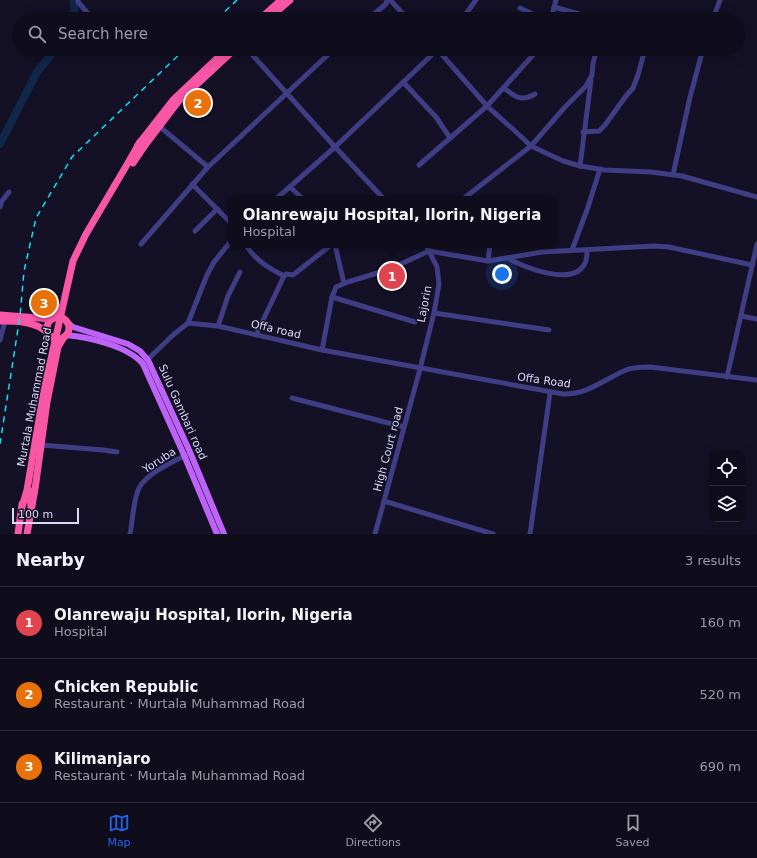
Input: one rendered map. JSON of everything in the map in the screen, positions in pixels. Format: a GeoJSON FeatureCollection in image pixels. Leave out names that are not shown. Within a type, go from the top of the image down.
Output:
{"type":"FeatureCollection","features":[{"type":"Feature","properties":{"kind":"highway"},"geometry":{"type":"LineString","coordinates":[[268,12],[281,0]]}},
{"type":"Feature","properties":{"kind":"highway"},"geometry":{"type":"LineString","coordinates":[[276,12],[290,0]]}},
{"type":"Feature","properties":{"kind":"highway","name":"Murtala Muhammad Road"},"geometry":{"type":"LineString","coordinates":[[53,318],[58,310],[72,250],[113,180],[174,99],[220,56]]}},
{"type":"Feature","properties":{"kind":"highway","name":"Murtala Muhammad Road"},"geometry":{"type":"LineString","coordinates":[[22,507],[33,464],[75,262],[112,191],[142,143],[159,126],[178,102],[227,56]]}},
{"type":"Feature","properties":{"kind":"highway","name":"Murtala Muhammad Road"},"geometry":{"type":"LineString","coordinates":[[66,322],[64,310],[77,255],[142,143]]}},
{"type":"Feature","properties":{"kind":"highway"},"geometry":{"type":"LineString","coordinates":[[49,334],[48,325],[53,318]]}},
{"type":"Feature","properties":{"kind":"highway"},"geometry":{"type":"LineString","coordinates":[[60,318],[66,322],[69,328],[65,336],[56,339],[37,325],[2,319],[60,318]]}},
{"type":"Feature","properties":{"kind":"highway","name":"Murtala Muhammad Road"},"geometry":{"type":"LineString","coordinates":[[18,534],[39,393],[51,343],[49,334]]}},
{"type":"Feature","properties":{"kind":"highway","name":"Murtala Muhammad Road"},"geometry":{"type":"LineString","coordinates":[[27,534],[35,489],[40,445],[58,347],[65,336]]}},
{"type":"Feature","properties":{"kind":"highway","name":"Murtala Muhammad Road"},"geometry":{"type":"LineString","coordinates":[[31,509],[30,491],[33,464]]}},
{"type":"Feature","properties":{"kind":"main road","name":"Sulu Gambari road"},"geometry":{"type":"LineString","coordinates":[[66,322],[73,328],[135,347],[146,362],[224,534]]}},
{"type":"Feature","properties":{"kind":"main road"},"geometry":{"type":"LineString","coordinates":[[65,336],[89,339],[122,349],[146,362]]}},
{"type":"Feature","properties":{"kind":"main road"},"geometry":{"type":"LineString","coordinates":[[187,454],[217,534]]}},
{"type":"Feature","properties":{"kind":"street"},"geometry":{"type":"LineString","coordinates":[[78,0],[86,12]]}},
{"type":"Feature","properties":{"kind":"street"},"geometry":{"type":"LineString","coordinates":[[376,12],[386,4],[387,0]]}},
{"type":"Feature","properties":{"kind":"street"},"geometry":{"type":"LineString","coordinates":[[390,0],[401,12]]}},
{"type":"Feature","properties":{"kind":"street"},"geometry":{"type":"LineString","coordinates":[[467,12],[476,0]]}},
{"type":"Feature","properties":{"kind":"street"},"geometry":{"type":"LineString","coordinates":[[552,12],[556,0]]}},
{"type":"Feature","properties":{"kind":"street"},"geometry":{"type":"LineString","coordinates":[[716,12],[720,0]]}},
{"type":"Feature","properties":{"kind":"street"},"geometry":{"type":"LineString","coordinates":[[554,7],[572,12]]}},
{"type":"Feature","properties":{"kind":"street"},"geometry":{"type":"LineString","coordinates":[[520,8],[528,12]]}},
{"type":"Feature","properties":{"kind":"street"},"geometry":{"type":"LineString","coordinates":[[252,56],[334,147],[379,194]]}},
{"type":"Feature","properties":{"kind":"street"},"geometry":{"type":"LineString","coordinates":[[141,244],[208,167],[327,56]]}},
{"type":"Feature","properties":{"kind":"street"},"geometry":{"type":"LineString","coordinates":[[279,196],[334,147],[431,56]]}},
{"type":"Feature","properties":{"kind":"street"},"geometry":{"type":"LineString","coordinates":[[444,56],[487,106],[531,146],[563,161],[580,166],[600,169],[673,175],[757,197]]}},
{"type":"Feature","properties":{"kind":"street"},"geometry":{"type":"LineString","coordinates":[[419,165],[487,106],[531,56]]}},
{"type":"Feature","properties":{"kind":"street"},"geometry":{"type":"LineString","coordinates":[[580,166],[583,132],[595,56]]}},
{"type":"Feature","properties":{"kind":"street"},"geometry":{"type":"LineString","coordinates":[[583,132],[599,131],[605,125],[633,88],[643,56]]}},
{"type":"Feature","properties":{"kind":"street"},"geometry":{"type":"LineString","coordinates":[[673,175],[690,97],[702,56]]}},
{"type":"Feature","properties":{"kind":"street"},"geometry":{"type":"LineString","coordinates":[[466,196],[531,146],[565,107],[586,86],[592,75]]}},
{"type":"Feature","properties":{"kind":"street"},"geometry":{"type":"LineString","coordinates":[[403,82],[436,117],[450,138]]}},
{"type":"Feature","properties":{"kind":"street"},"geometry":{"type":"LineString","coordinates":[[504,88],[513,96],[518,98],[529,97],[535,94]]}},
{"type":"Feature","properties":{"kind":"street"},"geometry":{"type":"LineString","coordinates":[[159,126],[208,167]]}},
{"type":"Feature","properties":{"kind":"street"},"geometry":{"type":"LineString","coordinates":[[572,250],[600,169]]}},
{"type":"Feature","properties":{"kind":"street"},"geometry":{"type":"LineString","coordinates":[[192,184],[228,220]]}},
{"type":"Feature","properties":{"kind":"street"},"geometry":{"type":"LineString","coordinates":[[290,186],[301,196]]}},
{"type":"Feature","properties":{"kind":"street"},"geometry":{"type":"LineString","coordinates":[[0,207],[2,201],[9,192]]}},
{"type":"Feature","properties":{"kind":"street"},"geometry":{"type":"LineString","coordinates":[[195,231],[217,209]]}},
{"type":"Feature","properties":{"kind":"street"},"geometry":{"type":"LineString","coordinates":[[727,377],[757,244]]}},
{"type":"Feature","properties":{"kind":"street"},"geometry":{"type":"LineString","coordinates":[[146,362],[173,335],[188,323],[207,275],[214,262],[228,245]]}},
{"type":"Feature","properties":{"kind":"street"},"geometry":{"type":"LineString","coordinates":[[322,350],[332,297],[336,287],[344,283],[390,269],[429,251],[488,261],[534,252],[654,246],[669,247],[752,265]]}},
{"type":"Feature","properties":{"kind":"street"},"geometry":{"type":"LineString","coordinates":[[248,248],[257,260],[284,276],[286,274],[294,275],[327,248]]}},
{"type":"Feature","properties":{"kind":"street"},"geometry":{"type":"LineString","coordinates":[[336,248],[344,283]]}},
{"type":"Feature","properties":{"kind":"street","name":"Lajorin"},"geometry":{"type":"LineString","coordinates":[[420,369],[434,313],[439,277],[437,267],[428,248]]}},
{"type":"Feature","properties":{"kind":"street"},"geometry":{"type":"LineString","coordinates":[[488,261],[490,248]]}},
{"type":"Feature","properties":{"kind":"street"},"geometry":{"type":"LineString","coordinates":[[508,258],[528,268],[552,274],[576,274],[581,270],[586,261],[587,250]]}},
{"type":"Feature","properties":{"kind":"street"},"geometry":{"type":"LineString","coordinates":[[218,326],[228,296],[240,272]]}},
{"type":"Feature","properties":{"kind":"street"},"geometry":{"type":"LineString","coordinates":[[256,335],[284,276]]}},
{"type":"Feature","properties":{"kind":"street"},"geometry":{"type":"LineString","coordinates":[[332,297],[415,322]]}},
{"type":"Feature","properties":{"kind":"street"},"geometry":{"type":"LineString","coordinates":[[434,313],[549,330]]}},
{"type":"Feature","properties":{"kind":"street"},"geometry":{"type":"LineString","coordinates":[[741,316],[757,319]]}},
{"type":"Feature","properties":{"kind":"street"},"geometry":{"type":"LineString","coordinates":[[0,340],[2,319]]}},
{"type":"Feature","properties":{"kind":"street","name":"Offa road"},"geometry":{"type":"LineString","coordinates":[[188,323],[218,326],[322,350],[420,369]]}},
{"type":"Feature","properties":{"kind":"street","name":"Offa Road"},"geometry":{"type":"LineString","coordinates":[[420,369],[550,393],[571,395],[580,394],[626,370],[637,367],[650,367],[757,380]]}},
{"type":"Feature","properties":{"kind":"street","name":"High Court road"},"geometry":{"type":"LineString","coordinates":[[376,534],[420,369]]}},
{"type":"Feature","properties":{"kind":"street"},"geometry":{"type":"LineString","coordinates":[[530,534],[550,393]]}},
{"type":"Feature","properties":{"kind":"street"},"geometry":{"type":"LineString","coordinates":[[292,398],[404,426]]}},
{"type":"Feature","properties":{"kind":"street"},"geometry":{"type":"LineString","coordinates":[[40,445],[117,452]]}},
{"type":"Feature","properties":{"kind":"street","name":"Yoruba"},"geometry":{"type":"LineString","coordinates":[[130,534],[136,499],[142,483],[148,477],[187,454]]}},
{"type":"Feature","properties":{"kind":"street"},"geometry":{"type":"LineString","coordinates":[[384,501],[493,534]]}},
{"type":"Feature","properties":{"kind":"waterway"},"geometry":{"type":"LineString","coordinates":[[74,0],[75,12]]}},
{"type":"Feature","properties":{"kind":"waterway"},"geometry":{"type":"LineString","coordinates":[[0,144],[37,72],[50,56]]}},
{"type":"Feature","properties":{"kind":"railway"},"geometry":{"type":"LineString","coordinates":[[224,12],[237,0]]}},
{"type":"Feature","properties":{"kind":"railway"},"geometry":{"type":"LineString","coordinates":[[0,444],[20,316],[24,271],[36,218],[72,157],[178,56]]}},
{"type":"Feature","properties":{"kind":"place","name":"Chicken Republic"},"geometry":{"type":"Point","coordinates":[198,103]}},
{"type":"Feature","properties":{"kind":"place","name":"Olanrewaju Hospital, Ilorin, Nigeria"},"geometry":{"type":"Point","coordinates":[392,276]}},
{"type":"Feature","properties":{"kind":"place","name":"Kilimanjaro"},"geometry":{"type":"Point","coordinates":[44,303]}}]}
